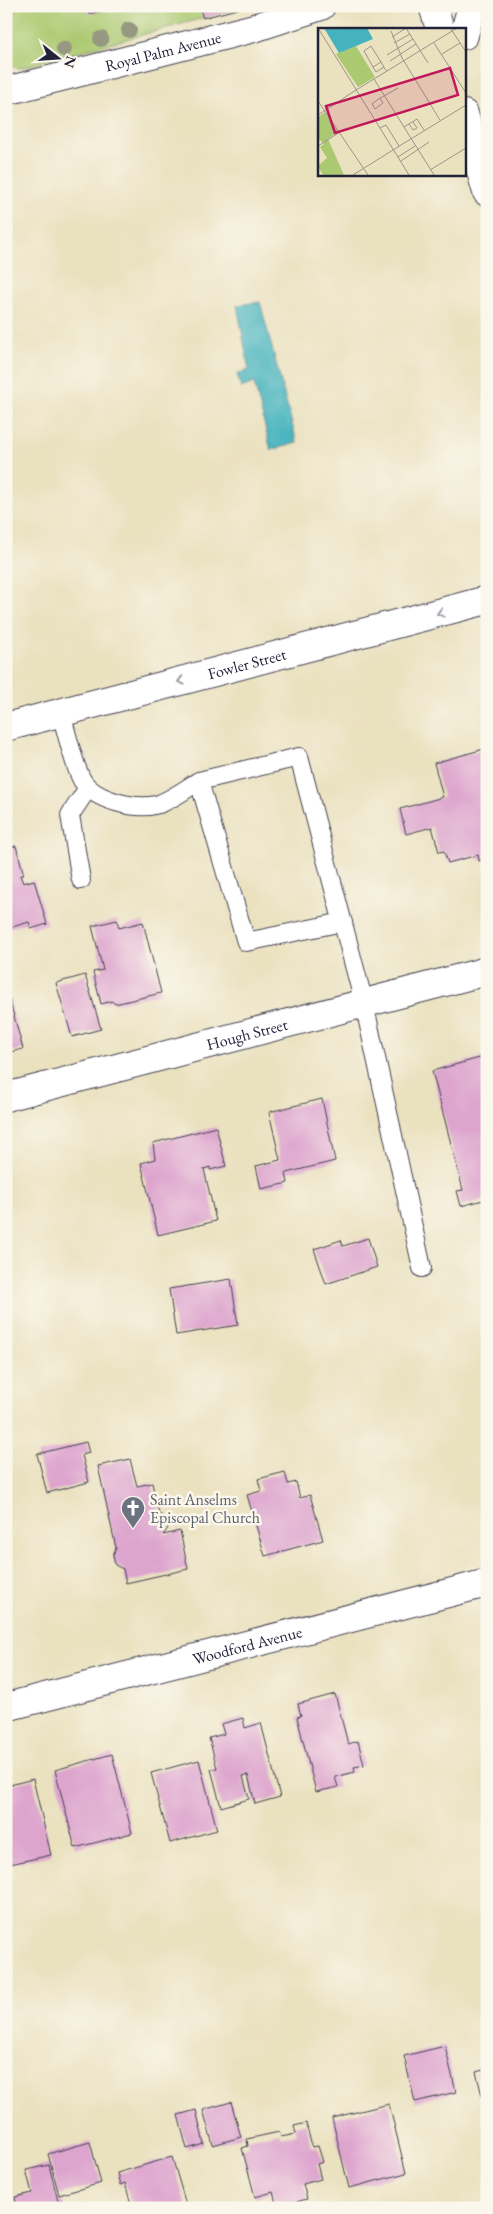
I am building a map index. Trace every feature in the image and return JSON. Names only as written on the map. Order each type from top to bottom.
[{"type":"street","name":"Royal Palm Avenue","points":[[6,91],[254,28],[321,6]]},
{"type":"street","points":[[433,6],[440,28]]},
{"type":"street","points":[[466,28],[472,6]]},
{"type":"street","points":[[466,121],[487,192]]},
{"type":"street","name":"Fowler Street","points":[[6,727],[487,600]]},
{"type":"street","name":"Hough Street","points":[[6,1097],[487,970]]},
{"type":"street","name":"Woodford Avenue","points":[[6,1708],[487,1583]]},
{"type":"lane","points":[[61,713],[80,778],[88,788],[102,797],[133,806],[158,804],[200,781],[299,757],[364,1003],[422,1268]]},
{"type":"lane","points":[[200,781],[246,942],[343,922]]},
{"type":"lane","points":[[81,880],[70,815],[88,788]]},
{"type":"green space","points":[[6,6],[247,6],[21,68],[6,66]]},
{"type":"water","points":[[260,302],[297,443],[271,450],[254,383],[241,388],[237,374],[249,370],[237,305]]},
{"type":"building","points":[[87,6],[116,6],[117,7],[89,14]]},
{"type":"building","points":[[199,6],[244,6],[244,7],[203,18]]},
{"type":"building","points":[[484,749],[487,758],[487,858],[479,861],[478,855],[448,863],[444,851],[439,852],[432,827],[406,834],[400,809],[443,797],[434,763]]},
{"type":"building","points":[[6,835],[10,847],[16,846],[24,875],[20,875],[23,883],[34,880],[47,924],[31,929],[29,922],[6,929]]},
{"type":"building","points":[[117,920],[119,928],[143,922],[161,993],[115,1004],[112,1001],[101,1004],[93,972],[103,970],[92,926]]},
{"type":"building","points":[[85,975],[101,1029],[72,1037],[56,983]]},
{"type":"building","points":[[6,987],[23,1049],[6,1053]]},
{"type":"building","points":[[487,1056],[487,1199],[461,1206],[457,1191],[463,1190],[432,1071]]},
{"type":"building","points":[[322,1099],[335,1161],[286,1173],[288,1183],[261,1189],[256,1166],[280,1160],[269,1112]]},
{"type":"building","points":[[216,1127],[226,1166],[210,1170],[210,1167],[204,1169],[216,1221],[158,1235],[141,1163],[155,1159],[153,1143]]},
{"type":"building","points":[[368,1238],[377,1267],[326,1284],[314,1249],[341,1240],[343,1246]]},
{"type":"building","points":[[231,1279],[238,1325],[176,1335],[169,1289]]},
{"type":"building","points":[[86,1442],[89,1453],[82,1455],[89,1482],[47,1493],[37,1454]]},
{"type":"building","points":[[130,1459],[137,1486],[152,1483],[159,1514],[165,1518],[168,1528],[163,1535],[180,1531],[188,1569],[126,1583],[123,1569],[115,1565],[113,1555],[116,1548],[98,1466]]},
{"type":"building","points":[[285,1472],[288,1484],[296,1482],[300,1498],[310,1495],[323,1540],[265,1556],[247,1495],[261,1491],[258,1479]]},
{"type":"building","points":[[335,1694],[348,1744],[358,1741],[364,1765],[354,1767],[355,1772],[335,1777],[338,1787],[316,1792],[297,1717],[301,1716],[298,1704]]},
{"type":"building","points":[[243,1718],[245,1728],[261,1723],[280,1797],[255,1804],[248,1775],[243,1776],[249,1799],[221,1807],[211,1769],[217,1768],[209,1738],[224,1734],[221,1724]]},
{"type":"building","points":[[112,1754],[132,1833],[75,1848],[55,1770]]},
{"type":"building","points":[[199,1760],[217,1830],[170,1843],[151,1773]]},
{"type":"building","points":[[33,1779],[51,1855],[10,1864],[6,1847],[6,1786]]},
{"type":"building","points":[[445,2046],[456,2092],[415,2102],[404,2056]]},
{"type":"building","points":[[487,2069],[487,2111],[486,2111],[476,2072]]},
{"type":"building","points":[[231,2102],[241,2137],[213,2145],[203,2110]]},
{"type":"building","points":[[389,2104],[406,2173],[349,2188],[332,2118]]},
{"type":"building","points":[[196,2110],[204,2144],[187,2149],[178,2115]]},
{"type":"building","points":[[306,2123],[312,2147],[318,2146],[323,2162],[317,2164],[321,2179],[303,2184],[307,2199],[277,2207],[273,2192],[255,2197],[242,2148],[248,2146],[247,2139],[279,2132],[281,2137],[296,2134],[294,2126]]},
{"type":"building","points":[[90,2142],[101,2183],[59,2195],[48,2154]]},
{"type":"building","points":[[172,2157],[187,2208],[132,2208],[125,2183],[120,2185],[117,2173]]},
{"type":"building","points":[[49,2165],[58,2201],[62,2200],[64,2208],[17,2208],[15,2197],[32,2193],[26,2170]]},
{"type":"place","name":"Saint Anselms Episcopal Church","points":[[133,1529]]}]
